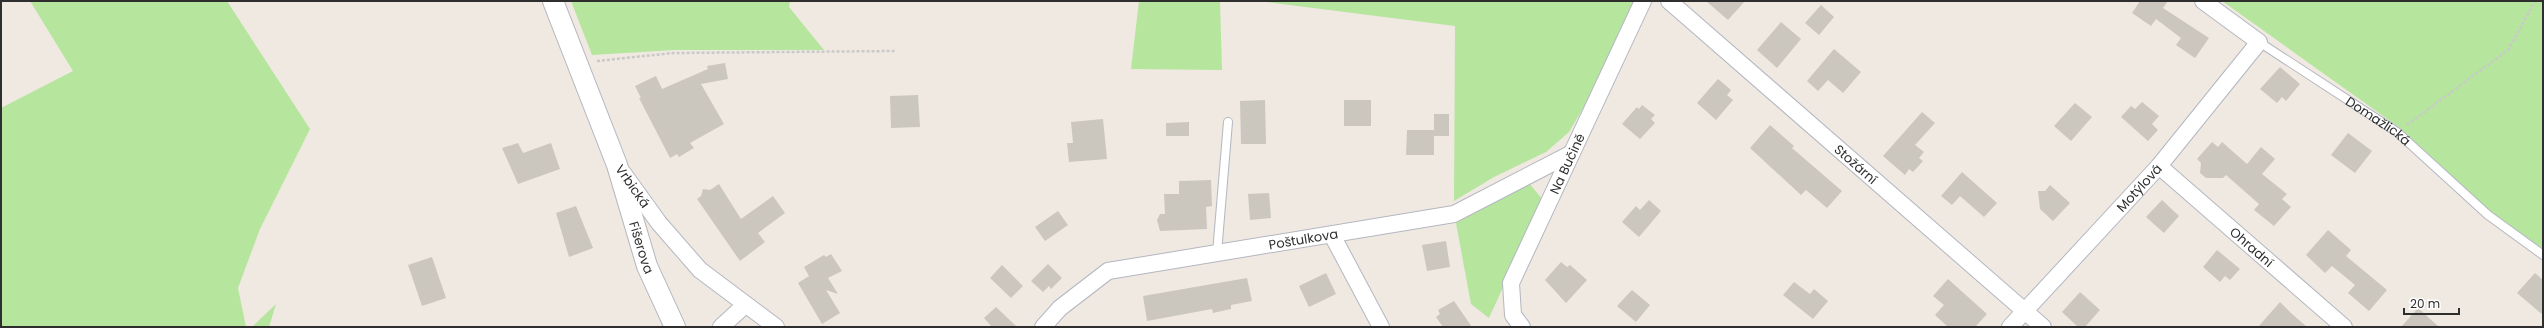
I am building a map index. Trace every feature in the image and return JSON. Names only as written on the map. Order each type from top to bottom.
[{"type":"street","name":"Vrbická","points":[[553,1],[577,66],[617,165],[659,223],[700,270],[776,327]]},
{"type":"street","name":"Na Bučině","points":[[1522,327],[1513,315],[1511,283],[1643,1]]},
{"type":"street","name":"Stožární","points":[[1669,1],[2043,327]]},
{"type":"street","name":"Domažlická","points":[[2203,1],[2259,42]]},
{"type":"street","name":"Motýlová","points":[[2010,327],[2159,166],[2259,42]]},
{"type":"street","name":"Poštulkova","points":[[1043,327],[1060,308],[1108,270],[1332,235],[1454,214],[1572,153]]},
{"type":"street","name":"Fišerova","points":[[617,165],[647,266],[675,327]]},
{"type":"street","name":"Ohradní","points":[[2159,166],[2344,327]]},
{"type":"street","points":[[1332,235],[1381,327]]},
{"type":"street","points":[[721,327],[745,305]]},
{"type":"lane","name":"Domažlická","points":[[2259,42],[2397,132],[2488,215],[2543,255]]},
{"type":"lane","points":[[1217,253],[1228,122]]},
{"type":"path","points":[[2397,132],[2508,50],[2535,1]]},
{"type":"path","points":[[577,66],[591,62],[673,54],[895,51]]},
{"type":"green space","points":[[30,1],[227,1],[310,129],[260,229],[238,288],[246,327],[1,327],[1,108],[73,71]]},
{"type":"green space","points":[[571,1],[790,1],[789,7],[824,50],[674,50],[592,55]]},
{"type":"green space","points":[[1139,1],[1220,1],[1222,70],[1131,69]]},
{"type":"green space","points":[[1259,1],[1635,1],[1595,88],[1569,132],[1546,152],[1494,177],[1454,201],[1455,26]]},
{"type":"green space","points":[[2222,1],[2543,1],[2543,249],[2490,211],[2400,128]]},
{"type":"green space","points":[[1529,183],[1543,200],[1489,318],[1471,304],[1456,223]]},
{"type":"green space","points":[[276,304],[269,327],[252,327]]},
{"type":"building","points":[[1706,1],[1745,1],[1728,20]]},
{"type":"building","points":[[2140,1],[2168,1],[2163,8],[2209,38],[2195,58],[2176,45],[2181,38],[2156,19],[2151,26],[2132,13]]},
{"type":"building","points":[[1821,5],[1834,17],[1819,35],[1805,23]]},
{"type":"building","points":[[1781,22],[1801,39],[1777,68],[1757,50]]},
{"type":"building","points":[[1834,49],[1861,72],[1843,93],[1828,80],[1818,91],[1807,81]]},
{"type":"building","points":[[725,63],[728,79],[701,84],[724,124],[690,143],[694,148],[679,157],[677,154],[670,158],[639,98],[641,98],[635,86],[656,76],[662,89],[708,69],[707,66]]},
{"type":"building","points":[[2280,67],[2300,84],[2286,101],[2282,97],[2277,103],[2260,89]]},
{"type":"building","points":[[1718,79],[1731,90],[1727,95],[1733,100],[1716,120],[1697,103]]},
{"type":"building","points":[[918,95],[920,127],[891,128],[890,96]]},
{"type":"building","points":[[1265,100],[1266,144],[1241,144],[1240,101]]},
{"type":"building","points":[[1344,100],[1371,100],[1371,126],[1344,126]]},
{"type":"building","points":[[2142,102],[2159,116],[2152,124],[2158,130],[2148,141],[2121,117],[2131,106],[2135,109]]},
{"type":"building","points":[[2075,103],[2092,117],[2071,141],[2054,126]]},
{"type":"building","points":[[1642,105],[1655,115],[1651,119],[1655,123],[1640,139],[1622,124],[1637,107],[1639,109]]},
{"type":"building","points":[[1922,112],[1935,123],[1915,145],[1924,152],[1919,158],[1923,161],[1913,172],[1909,169],[1905,175],[1883,156]]},
{"type":"building","points":[[1434,114],[1449,114],[1449,136],[1434,136],[1434,155],[1406,155],[1407,130],[1434,130]]},
{"type":"building","points":[[1103,119],[1107,159],[1069,162],[1067,143],[1073,143],[1071,122]]},
{"type":"building","points":[[1189,122],[1189,136],[1166,136],[1166,123]]},
{"type":"building","points":[[1770,125],[1794,146],[1792,148],[1842,191],[1827,208],[1806,190],[1801,195],[1750,148]]},
{"type":"building","points":[[2348,133],[2372,151],[2355,173],[2331,155]]},
{"type":"building","points":[[2212,142],[2218,147],[2222,142],[2247,164],[2261,147],[2275,159],[2262,174],[2287,194],[2282,199],[2291,207],[2274,226],[2254,210],[2259,204],[2226,175],[2223,178],[2206,178],[2200,173],[2201,163],[2197,159]]},
{"type":"building","points":[[518,143],[523,153],[551,143],[560,169],[518,184],[502,148]]},
{"type":"building","points":[[1962,172],[1997,203],[1984,217],[1960,196],[1952,205],[1941,196]]},
{"type":"building","points":[[1211,180],[1212,206],[1206,207],[1207,229],[1160,231],[1157,220],[1160,214],[1165,214],[1164,194],[1179,194],[1179,181]]},
{"type":"building","points":[[719,184],[741,219],[773,196],[785,213],[758,233],[765,242],[740,261],[697,199],[701,196],[703,189],[710,190]]},
{"type":"building","points":[[2050,185],[2070,203],[2053,221],[2040,209],[2038,191],[2045,191]]},
{"type":"building","points":[[1269,193],[1271,218],[1250,220],[1248,194]]},
{"type":"building","points":[[1649,200],[1661,211],[1639,237],[1622,222],[1636,206],[1640,210]]},
{"type":"building","points":[[2162,200],[2179,216],[2164,233],[2146,217]]},
{"type":"building","points":[[576,206],[593,248],[569,257],[556,213]]},
{"type":"building","points":[[1058,211],[1068,225],[1045,241],[1035,227]]},
{"type":"building","points":[[2328,230],[2351,250],[2346,256],[2387,290],[2369,311],[2348,293],[2355,285],[2332,266],[2325,273],[2306,255]]},
{"type":"building","points":[[1446,241],[1450,267],[1427,271],[1422,245]]},
{"type":"building","points":[[2217,250],[2240,269],[2230,280],[2225,276],[2220,282],[2203,267]]},
{"type":"building","points":[[831,254],[842,271],[828,278],[838,294],[826,290],[840,313],[822,324],[798,283],[809,276],[804,267],[824,255],[826,257]]},
{"type":"building","points":[[432,257],[446,298],[422,306],[408,265]]},
{"type":"building","points":[[1561,262],[1567,267],[1570,265],[1587,280],[1566,303],[1545,280]]},
{"type":"building","points":[[1048,264],[1062,278],[1051,289],[1049,286],[1043,292],[1031,281]]},
{"type":"building","points":[[1002,265],[1023,286],[1011,298],[990,278]]},
{"type":"building","points":[[1326,273],[1336,294],[1309,307],[1299,286]]},
{"type":"building","points":[[2535,273],[2543,280],[2543,315],[2517,293]]},
{"type":"building","points":[[1247,278],[1252,301],[1231,305],[1231,309],[1213,313],[1212,309],[1147,321],[1143,296]]},
{"type":"building","points":[[1948,279],[1987,314],[1975,327],[1948,327],[1935,315],[1944,305],[1933,296]]},
{"type":"building","points":[[1794,282],[1810,294],[1814,289],[1828,301],[1813,319],[1783,295]]},
{"type":"building","points":[[1632,290],[1650,305],[1636,322],[1617,306]]},
{"type":"building","points":[[2080,292],[2100,310],[2085,327],[2078,327],[2062,312]]},
{"type":"building","points":[[1454,301],[1472,327],[1443,327],[1436,317],[1440,314],[1438,310]]},
{"type":"building","points":[[2280,302],[2291,313],[2307,327],[2258,327]]},
{"type":"building","points":[[996,307],[1017,327],[992,327],[984,318]]},
{"type":"building","points":[[2418,308],[2439,327],[2401,327]]}]
